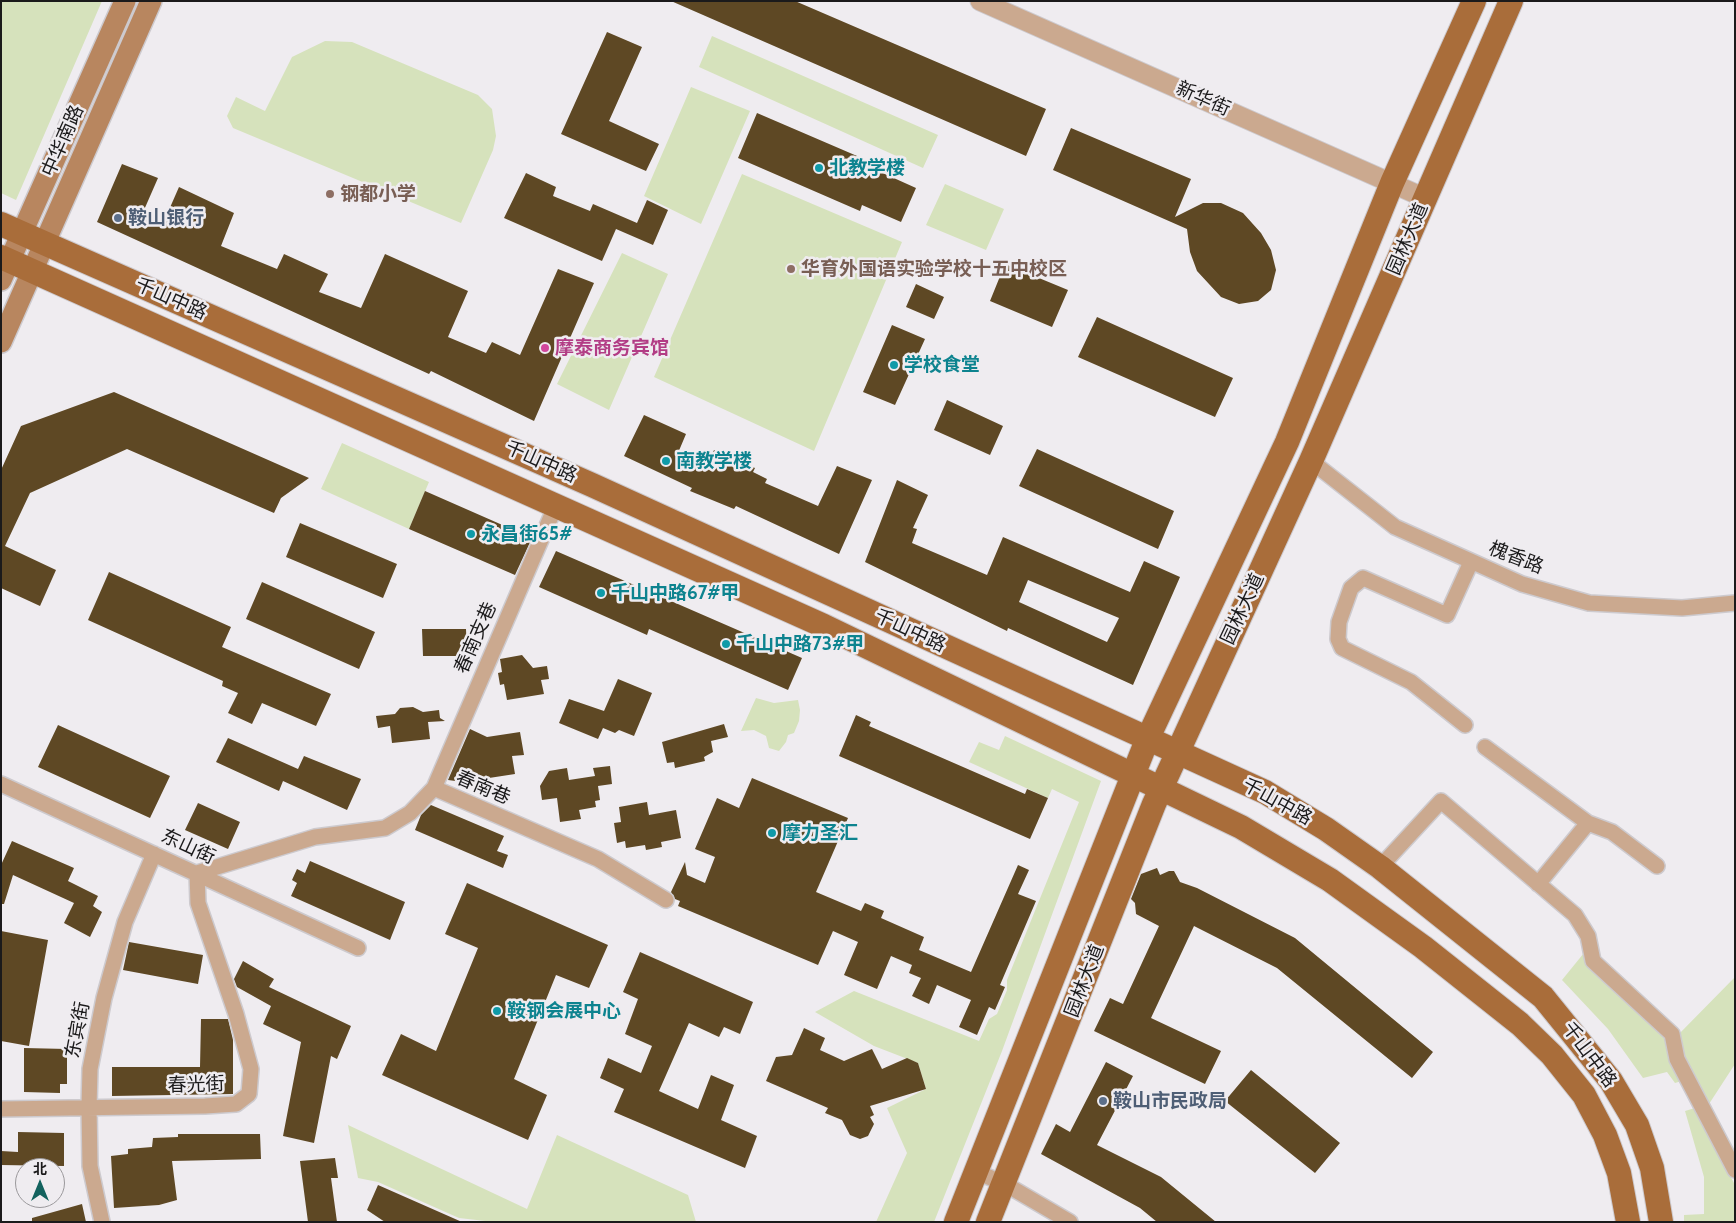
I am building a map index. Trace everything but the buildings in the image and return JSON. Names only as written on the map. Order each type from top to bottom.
[{"type":"main road","name":"中华南路","points":[[4,266],[22,233],[125,1]]},
{"type":"main road","points":[[1,342],[34,272],[151,1]]},
{"type":"main road","name":"园林大道","points":[[956,1222],[1146,740],[1287,442],[1392,183],[1474,1]]},
{"type":"main road","name":"园林大道","points":[[988,1222],[1005,1184],[1161,789],[1311,461],[1511,1]]},
{"type":"main road","name":"千山中路","points":[[1,224],[592,485],[1146,740],[1265,792],[1326,829],[1380,867],[1543,997],[1575,1034],[1611,1081],[1637,1125],[1652,1168],[1661,1222]]},
{"type":"main road","name":"千山中路","points":[[4,266],[34,272],[824,626],[1241,827],[1330,880],[1423,947],[1520,1024],[1552,1055],[1584,1095],[1605,1135],[1619,1173],[1628,1222]]},
{"type":"street","name":"新华街","points":[[980,1],[1425,198]]},
{"type":"street","name":"槐香路","points":[[1311,461],[1395,527],[1522,584],[1589,603],[1682,608],[1735,603]]},
{"type":"street","name":"春南支巷","points":[[434,788],[556,505]]},
{"type":"street","points":[[1465,725],[1411,682],[1342,648],[1338,639],[1339,622],[1351,588],[1363,578],[1447,615],[1472,562]]},
{"type":"street","points":[[1485,747],[1588,823],[1612,832],[1657,866]]},
{"type":"street","name":"东山街","points":[[1,784],[358,948]]},
{"type":"street","name":"春南巷","points":[[197,873],[315,837],[385,828],[410,813],[434,788],[591,855],[666,900]]},
{"type":"street","points":[[1380,867],[1441,801],[1575,915],[1588,936],[1593,961],[1672,1034],[1677,1059],[1735,1170]]},
{"type":"street","points":[[1538,884],[1588,823]]},
{"type":"street","name":"东宾街","points":[[102,1222],[90,1166],[88,1107],[90,1069],[104,998],[125,922],[154,854]]},
{"type":"street","name":"春光街","points":[[1,1109],[236,1104],[249,1094],[251,1069],[236,1014],[198,903],[197,873]]},
{"type":"street","points":[[976,1172],[1005,1184],[1070,1222]]},
{"type":"green space","points":[[1,1],[102,1],[16,200],[1,193]]},
{"type":"green space","points":[[712,36],[938,135],[923,168],[699,67]]},
{"type":"green space","points":[[325,41],[352,42],[478,95],[492,109],[496,136],[493,150],[461,223],[233,128],[227,116],[236,97],[265,111],[292,57]]},
{"type":"green space","points":[[691,87],[750,111],[701,224],[644,196]]},
{"type":"green space","points":[[742,174],[902,242],[814,451],[654,377]]},
{"type":"green space","points":[[945,184],[1004,209],[986,250],[926,225]]},
{"type":"green space","points":[[622,253],[668,274],[609,410],[557,384]]},
{"type":"green space","points":[[342,443],[429,482],[409,529],[321,489]]},
{"type":"green space","points":[[756,698],[774,703],[798,700],[800,710],[799,721],[794,733],[788,735],[786,742],[779,751],[769,748],[766,736],[754,730],[741,731]]},
{"type":"green space","points":[[1005,736],[1101,781],[1002,1051],[934,1222],[876,1222],[907,1153],[887,1108],[926,1089],[918,1063],[874,1046],[815,1012],[854,991],[979,1041],[989,1019],[997,1014],[1007,990],[1007,980],[1079,802],[1052,789],[1048,798],[969,762],[979,742],[999,750]]},
{"type":"green space","points":[[1588,948],[1678,1035],[1735,977],[1735,1064],[1709,1104],[1692,1078],[1675,1083],[1667,1072],[1643,1078],[1608,1029],[1562,980]]},
{"type":"green space","points":[[1695,1108],[1735,1185],[1735,1222],[1684,1222],[1684,1215],[1704,1214],[1704,1177],[1685,1111]]},
{"type":"green space","points":[[348,1125],[527,1209],[557,1135],[688,1195],[696,1222],[494,1222],[459,1218],[378,1182],[358,1178]]},
{"type":"place","name":"北教学楼","points":[[819,168]]},
{"type":"place","name":"钢都小学","points":[[330,194]]},
{"type":"place","name":"鞍山银行","points":[[118,218]]},
{"type":"place","name":"华育外国语实验学校十五中校区","points":[[791,269]]},
{"type":"place","name":"摩泰商务宾馆","points":[[545,348]]},
{"type":"place","name":"学校食堂","points":[[894,365]]},
{"type":"place","name":"南教学楼","points":[[666,461]]},
{"type":"place","name":"永昌街65#","points":[[471,534]]},
{"type":"place","name":"千山中路67#甲","points":[[601,593]]},
{"type":"place","name":"千山中路73#甲","points":[[726,644]]},
{"type":"place","name":"摩力圣汇","points":[[772,833]]},
{"type":"place","name":"鞍钢会展中心","points":[[497,1011]]},
{"type":"place","name":"鞍山市民政局","points":[[1103,1101]]}]
